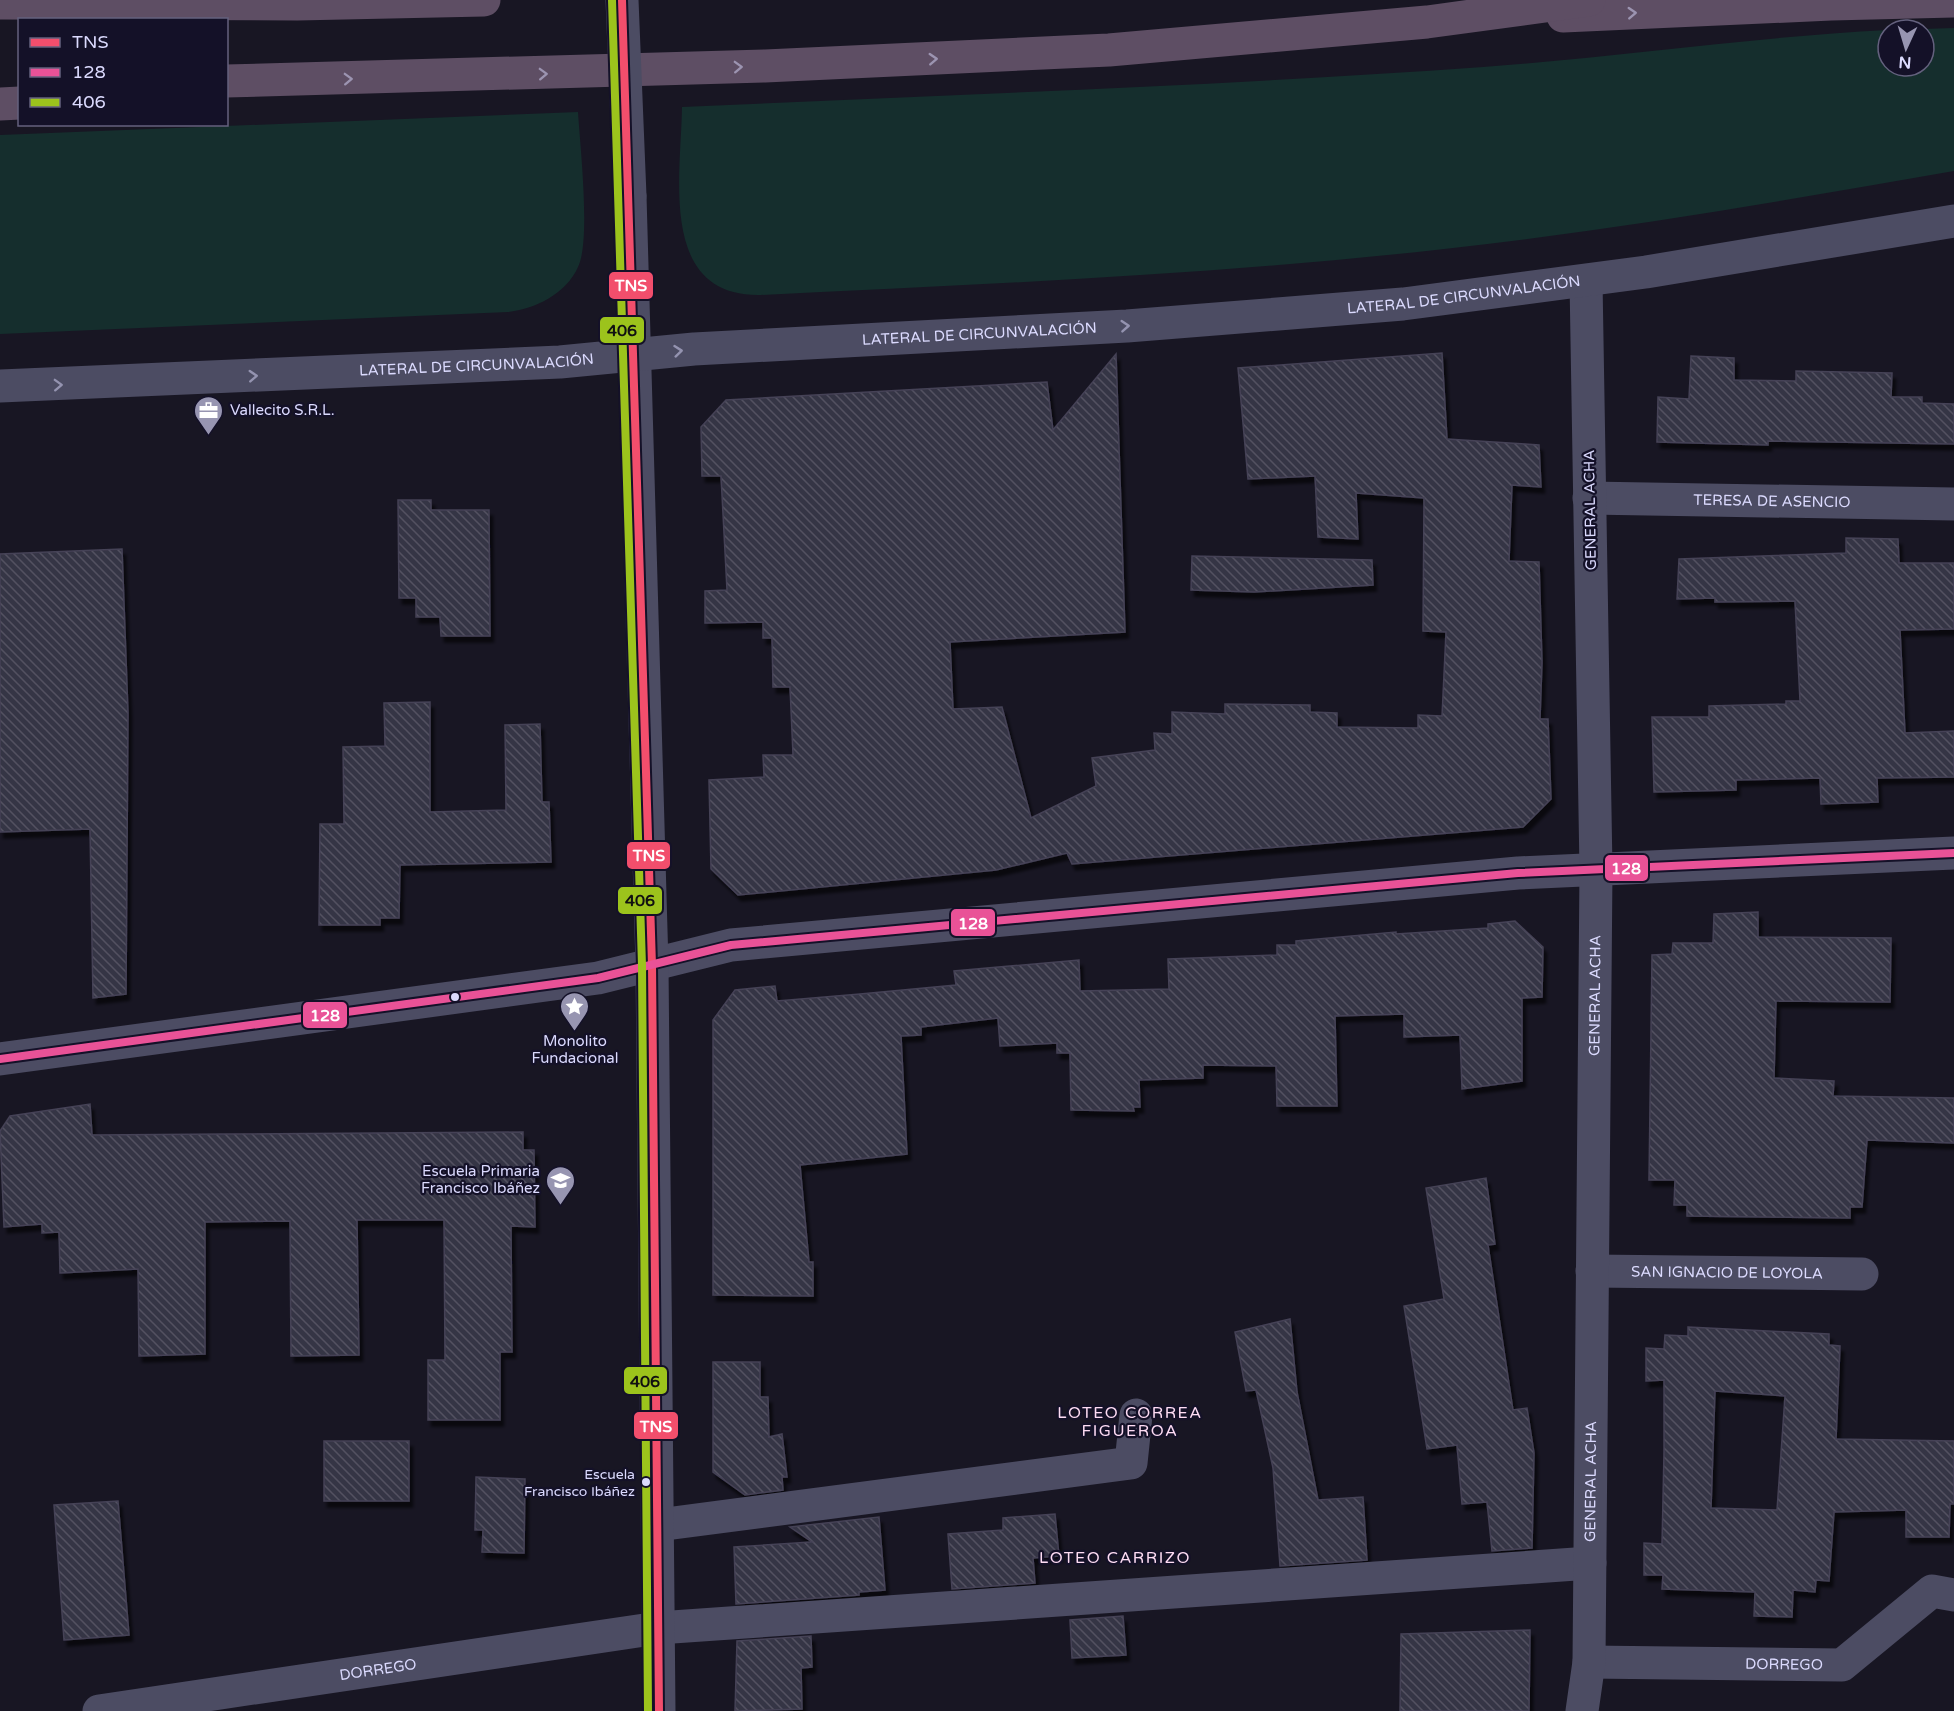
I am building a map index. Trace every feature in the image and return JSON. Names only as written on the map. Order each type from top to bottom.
[{"type":"highway","points":[[0,3],[297,4],[484,0]]},
{"type":"highway","points":[[1427,22],[1589,0]]},
{"type":"highway","points":[[228,81],[879,62],[1109,50],[1427,22],[1831,4],[1954,1]]},
{"type":"highway","points":[[228,87],[309,80]]},
{"type":"highway","points":[[0,81],[18,82]]},
{"type":"highway","points":[[0,104],[18,103]]},
{"type":"street","points":[[622,0],[630,196],[652,965],[659,1711]]},
{"type":"street","name":"LATERAL DE CIRCUNVALACIÓN","points":[[0,386],[536,363],[694,349],[1127,326],[1403,304],[1586,280],[1954,221]]},
{"type":"street","name":"GENERAL ACHA","points":[[1582,1711],[1589,1662],[1596,870],[1586,280]]},
{"type":"street","name":"TERESA DE ASENCIO","points":[[1589,498],[1954,504]]},
{"type":"street","points":[[0,1059],[598,978],[731,945],[1518,873],[1954,853]]},
{"type":"street","name":"SAN IGNACIO DE LOYOLA","points":[[1593,1271],[1862,1274]]},
{"type":"street","points":[[658,1525],[1131,1463],[1137,1415]]},
{"type":"street","name":"DORREGO","points":[[99,1711],[658,1628],[1590,1563]]},
{"type":"street","name":"DORREGO","points":[[1589,1662],[1842,1665],[1932,1592],[1954,1595]]},
{"type":"green space","points":[[1954,28],[1954,171],[1704,213],[1453,248],[1281,265],[1108,277],[761,295],[728,290],[705,276],[690,255],[682,228],[679,166],[682,107],[1082,90],[1383,74],[1534,63],[1786,37],[1876,31],[1876,78],[1936,78],[1936,29]]},
{"type":"green space","points":[[578,112],[584,192],[584,236],[578,267],[566,285],[549,298],[529,308],[508,312],[0,334],[0,135]]},
{"type":"building","points":[[1442,353],[1447,439],[1539,445],[1541,487],[1512,485],[1509,561],[1539,562],[1542,662],[1540,719],[1548,719],[1551,799],[1523,827],[1072,864],[1067,853],[996,870],[738,895],[711,869],[709,780],[764,777],[763,755],[793,755],[790,687],[773,687],[772,638],[763,638],[763,622],[705,623],[705,591],[727,590],[721,476],[702,476],[701,427],[726,400],[1047,382],[1053,430],[1116,354],[1125,632],[950,642],[953,709],[1002,707],[1031,818],[1096,786],[1092,758],[1155,750],[1154,733],[1172,734],[1172,712],[1225,714],[1225,704],[1310,705],[1310,712],[1337,713],[1337,727],[1418,728],[1418,715],[1442,716],[1446,632],[1423,631],[1424,498],[1356,493],[1358,539],[1318,537],[1315,476],[1248,479],[1238,368]]},
{"type":"building","points":[[1691,356],[1734,358],[1734,380],[1796,381],[1796,371],[1892,373],[1891,397],[1922,397],[1922,403],[1954,404],[1954,444],[1768,441],[1768,445],[1657,442],[1658,397],[1689,399]]},
{"type":"building","points":[[398,500],[431,500],[431,510],[489,510],[490,636],[441,636],[440,617],[416,617],[416,598],[399,598]]},
{"type":"building","points":[[1846,538],[1898,539],[1899,563],[1954,563],[1954,629],[1900,630],[1905,733],[1954,731],[1954,777],[1877,778],[1878,802],[1821,804],[1820,778],[1736,780],[1736,790],[1654,792],[1652,717],[1709,717],[1709,706],[1786,704],[1786,701],[1800,701],[1795,601],[1715,602],[1715,598],[1677,599],[1679,559],[1846,553]]},
{"type":"building","points":[[122,549],[128,713],[126,994],[93,998],[90,829],[0,832],[0,554]]},
{"type":"building","points":[[1192,556],[1372,560],[1373,585],[1254,592],[1191,590]]},
{"type":"building","points":[[430,702],[430,812],[506,810],[505,725],[540,724],[542,802],[549,802],[551,862],[400,865],[399,918],[380,918],[380,925],[319,925],[320,824],[344,824],[343,747],[385,746],[384,703]]},
{"type":"building","points":[[1758,912],[1758,937],[1891,938],[1890,1002],[1776,1001],[1774,1078],[1834,1081],[1833,1096],[1954,1098],[1954,1143],[1867,1140],[1862,1207],[1850,1207],[1850,1218],[1687,1216],[1687,1205],[1674,1205],[1675,1180],[1649,1180],[1652,955],[1672,954],[1673,943],[1713,943],[1714,914]]},
{"type":"building","points":[[1515,921],[1543,947],[1542,997],[1522,998],[1522,1081],[1462,1089],[1460,1035],[1404,1037],[1404,1014],[1335,1016],[1337,1106],[1277,1106],[1276,1066],[1203,1065],[1203,1078],[1139,1080],[1140,1107],[1133,1107],[1134,1111],[1071,1110],[1070,1053],[1057,1053],[1057,1043],[1000,1046],[998,1018],[921,1027],[921,1035],[901,1036],[907,1154],[800,1165],[809,1262],[813,1262],[813,1296],[713,1295],[713,1020],[735,990],[775,986],[777,1001],[860,994],[956,985],[954,971],[1079,960],[1080,991],[1169,989],[1168,959],[1277,955],[1277,945],[1296,945],[1296,941],[1396,932],[1396,934],[1488,928],[1488,924]]},
{"type":"building","points":[[90,1104],[92,1135],[523,1132],[523,1150],[534,1150],[535,1227],[511,1226],[512,1352],[500,1352],[500,1420],[428,1420],[428,1360],[445,1360],[444,1220],[357,1220],[359,1355],[291,1356],[290,1221],[205,1222],[205,1354],[139,1356],[138,1269],[60,1273],[59,1232],[42,1233],[42,1224],[4,1227],[0,1131],[10,1116]]},
{"type":"building","points":[[1486,1178],[1495,1244],[1488,1245],[1513,1410],[1527,1408],[1534,1453],[1532,1548],[1492,1551],[1487,1502],[1462,1504],[1457,1445],[1427,1449],[1404,1306],[1444,1299],[1426,1188]]},
{"type":"building","points":[[1290,1319],[1297,1392],[1318,1500],[1363,1497],[1367,1560],[1280,1566],[1273,1468],[1256,1390],[1246,1391],[1235,1332]]},
{"type":"building","points":[[1688,1327],[1829,1334],[1829,1345],[1840,1346],[1836,1439],[1954,1441],[1954,1504],[1950,1504],[1949,1537],[1906,1537],[1906,1510],[1834,1512],[1829,1581],[1816,1580],[1815,1592],[1793,1590],[1792,1617],[1754,1616],[1755,1592],[1662,1589],[1663,1575],[1644,1575],[1644,1543],[1662,1544],[1664,1452],[1664,1380],[1646,1381],[1646,1348],[1664,1349],[1665,1335],[1688,1336]],"holes":[[[1715,1391],[1785,1396],[1777,1510],[1711,1508]]]},
{"type":"building","points":[[713,1362],[760,1362],[760,1397],[768,1397],[769,1437],[782,1434],[787,1477],[782,1477],[783,1490],[745,1495],[713,1472]]},
{"type":"building","points":[[324,1441],[409,1441],[409,1501],[324,1501]]},
{"type":"building","points":[[476,1477],[525,1479],[524,1553],[482,1552],[483,1530],[475,1530]]},
{"type":"building","points":[[118,1501],[129,1635],[64,1640],[54,1505]]},
{"type":"building","points":[[1055,1514],[1059,1556],[1033,1558],[1035,1583],[952,1589],[948,1534],[1003,1530],[1003,1518]]},
{"type":"building","points":[[879,1517],[885,1590],[859,1592],[859,1595],[736,1604],[734,1547],[812,1542],[790,1527]]},
{"type":"building","points":[[1123,1616],[1126,1655],[1072,1658],[1070,1620]]},
{"type":"building","points":[[1530,1630],[1529,1711],[1400,1711],[1401,1634]]},
{"type":"building","points":[[811,1636],[812,1667],[801,1668],[802,1709],[735,1711],[737,1641]]},
{"type":"transit line","name":"406","points":[[612,0],[642,965],[648,1711]]},
{"type":"transit line","name":"TNS","points":[[622,0],[652,965],[659,1711]]},
{"type":"transit line","name":"128","points":[[0,1059],[598,978],[731,945],[1518,873],[1954,853]]},
{"type":"place","name":"Vallecito S.R.L.","points":[[209,436]]},
{"type":"place","name":"Monolito Fundacional","points":[[575,1032]]},
{"type":"place","name":"Escuela Primaria Francisco Ibáñez","points":[[561,1206]]},
{"type":"place","name":"Escuela Francisco Ibáñez","points":[[646,1482]]},
{"type":"district","name":"LOTEO CORREA FIGUEROA","points":[[1130,1422]]},
{"type":"district","name":"LOTEO CARRIZO","points":[[1115,1558]]}]
